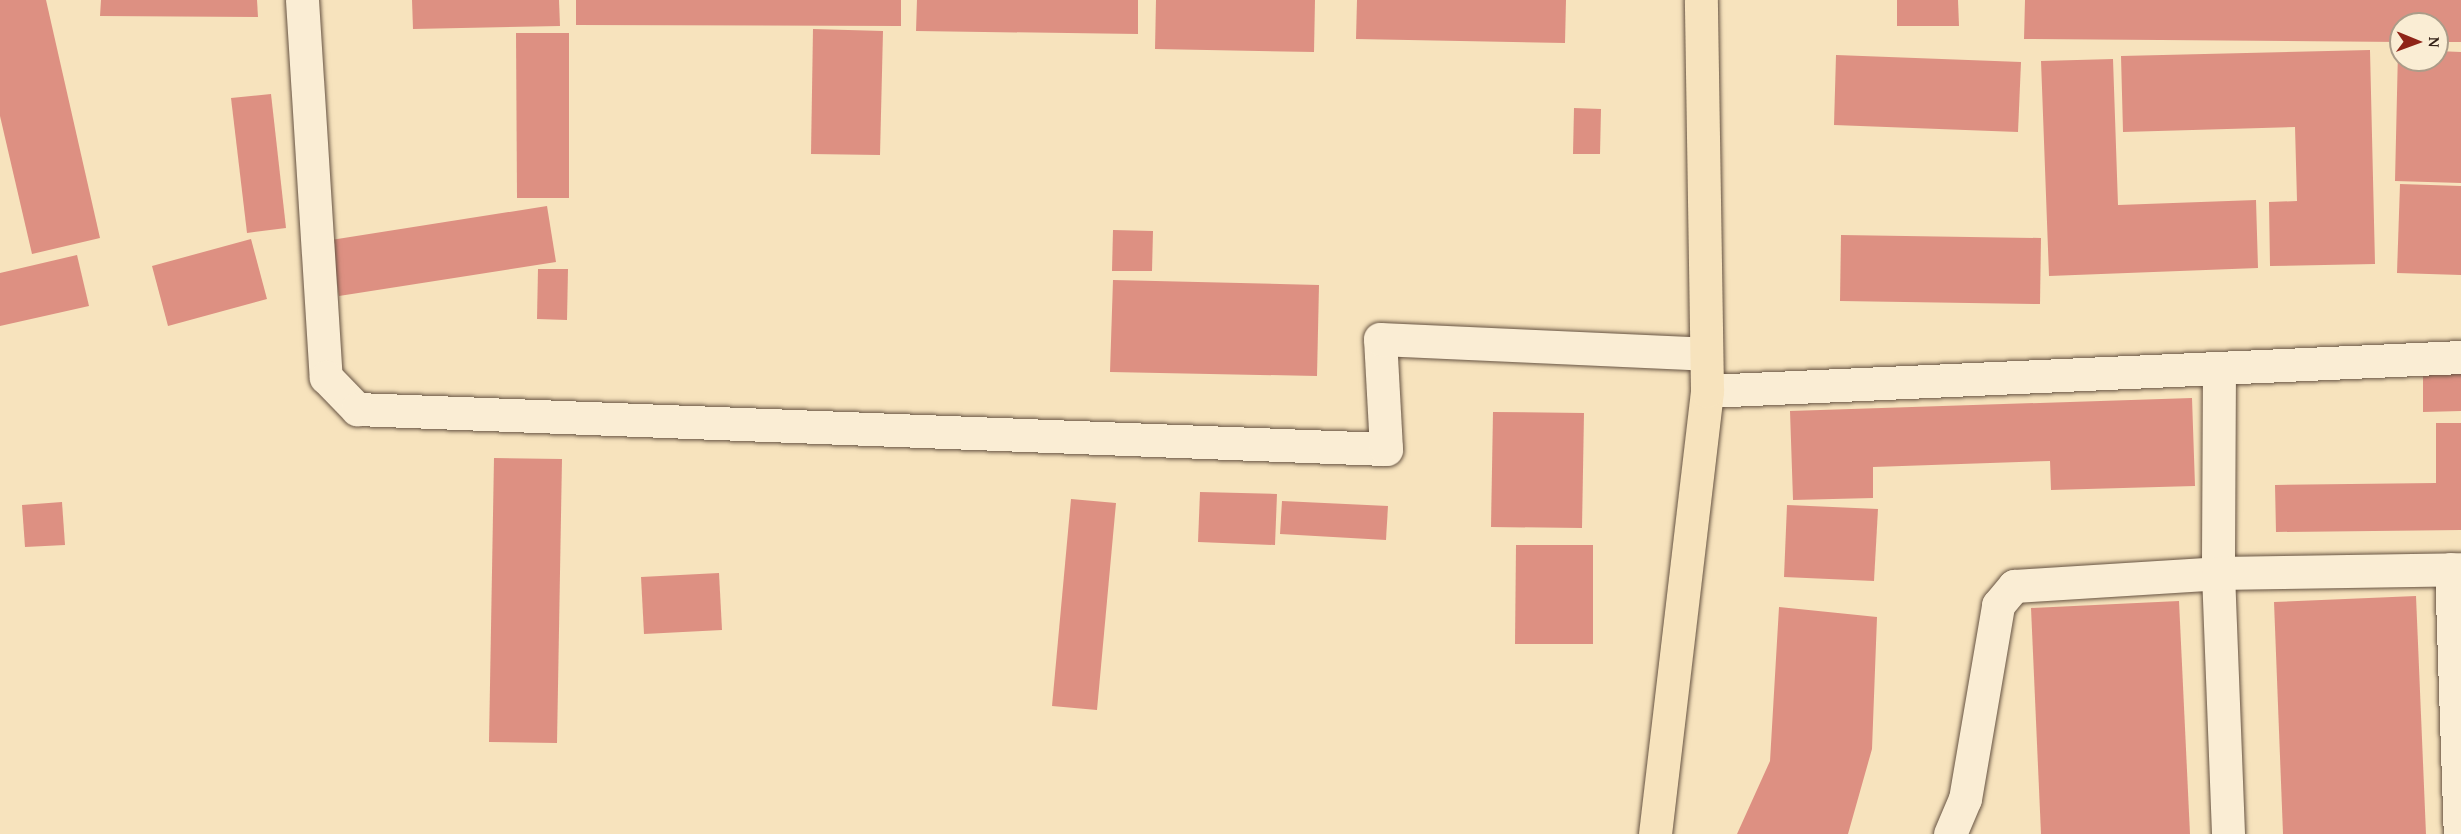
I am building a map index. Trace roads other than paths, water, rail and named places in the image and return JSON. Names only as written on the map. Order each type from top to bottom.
[{"type":"main road","points":[[1655,834],[1707,391],[1701,0]]},
{"type":"street","points":[[302,0],[326,377],[357,409],[1386,449],[1380,339],[1706,354]]},
{"type":"street","points":[[1707,391],[2461,357]]},
{"type":"street","points":[[2219,368],[2218,573],[2228,834]]},
{"type":"street","points":[[1950,834],[1965,799],[1998,605],[2014,586],[2218,573],[2456,569],[2460,834]]},
{"type":"street","points":[[1965,799],[1976,834]]}]
